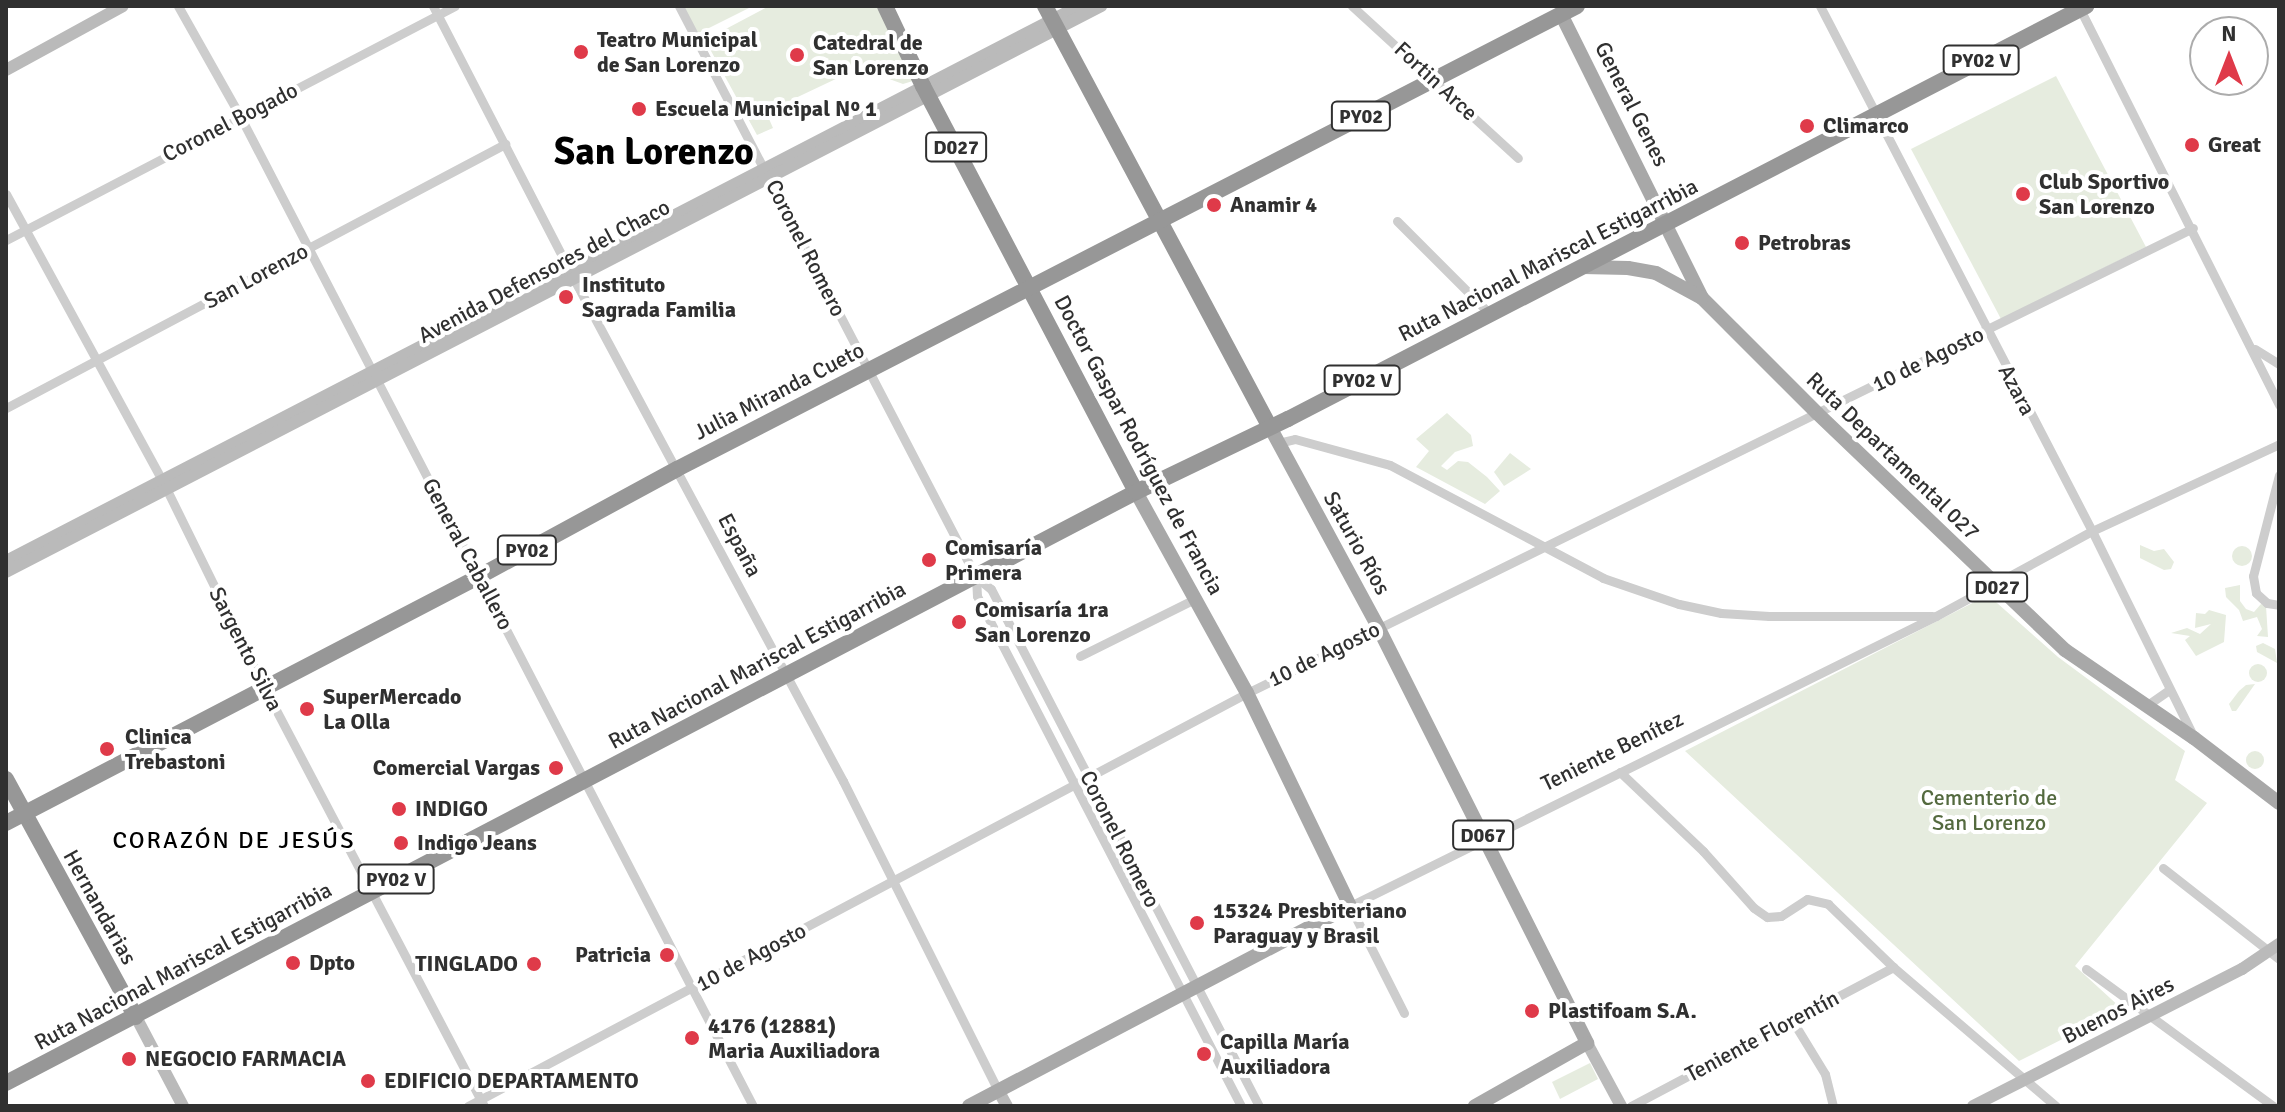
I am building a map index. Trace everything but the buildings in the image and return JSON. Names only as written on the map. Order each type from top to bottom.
[{"type":"highway","name":"Doctor Gaspar Rodríguez de Francia","points":[[885,6],[925,90],[1031,286],[1136,492]]},
{"type":"highway","name":"Julia Miranda Cueto","points":[[6,823],[480,576],[677,469],[1434,78],[1559,10],[1577,6]]},
{"type":"highway","name":"Ruta Nacional Mariscal Estigarribia","points":[[6,1083],[1136,492],[1288,419],[1667,222],[1753,181],[2083,7]]},
{"type":"highway","name":"Saturio Ríos","points":[[1052,18],[1270,427]]},
{"type":"highway","name":"Hernandarias","points":[[6,779],[136,1017]]},
{"type":"main road","name":"General Genes","points":[[1559,10],[1667,222]]},
{"type":"main road","name":"Ruta Departamental 027","points":[[1667,222],[1702,298],[1995,585],[2065,650],[2194,738],[2279,803]]},
{"type":"main road","points":[[1583,267],[1628,268],[1656,273],[1702,298]]},
{"type":"main road","name":"Saturio Ríos","points":[[1270,427],[1378,627],[1587,1043]]},
{"type":"main road","name":"Doctor Gaspar Rodríguez de Francia","points":[[1136,492],[1247,693],[1350,906]]},
{"type":"main road","name":"Teniente Benítez","points":[[969,1106],[1350,906]]},
{"type":"main road","points":[[1475,1106],[1587,1043]]},
{"type":"street","points":[[6,70],[123,6]]},
{"type":"street","name":"General Caballero","points":[[178,6],[240,116],[753,1106]]},
{"type":"street","name":"Coronel Bogado","points":[[6,240],[436,11],[455,6]]},
{"type":"street","name":"Coronel Romero","points":[[679,6],[976,577],[991,589],[1259,1106]]},
{"type":"street","name":"Avenida Defensores del Chaco","points":[[6,572],[164,485],[925,90],[1079,6]]},
{"type":"street","name":"Avenida Defensores del Chaco","points":[[1052,18],[1101,6]]},
{"type":"street","name":"Fortin Arce","points":[[1352,6],[1518,158]]},
{"type":"street","name":"Azara","points":[[1820,6],[1985,330],[2092,531],[2194,738]]},
{"type":"street","points":[[2083,7],[2279,405]]},
{"type":"street","name":"España","points":[[436,11],[571,272],[786,674],[1007,1106]]},
{"type":"street","name":"San Lorenzo","points":[[6,408],[505,144]]},
{"type":"street","name":"Sargento Silva","points":[[6,194],[164,485],[264,687],[482,1103]]},
{"type":"street","points":[[1397,221],[1490,314]]},
{"type":"street","name":"10 de Agosto","points":[[468,1106],[482,1103],[1247,693],[2193,228]]},
{"type":"street","points":[[2252,347],[2279,364]]},
{"type":"street","points":[[1288,419],[1295,439]]},
{"type":"street","points":[[1278,443],[1295,439],[1390,465],[1603,578],[1641,593],[1721,613],[1936,616]]},
{"type":"street","name":"Teniente Benítez","points":[[1350,906],[1936,616],[2092,531],[2279,444]]},
{"type":"street","points":[[2279,475],[2253,576],[2256,593],[2267,603],[2279,605]]},
{"type":"street","name":"Avenida Defensores del Chaco","points":[[6,561],[164,485]]},
{"type":"street","name":"Coronel Romero","points":[[976,577],[977,596],[1241,1106]]},
{"type":"street","points":[[1080,656],[1195,599]]},
{"type":"street","points":[[2146,706],[2169,690]]},
{"type":"street","points":[[1620,772],[1703,851],[1754,908],[1767,917],[1781,916],[1807,899],[1828,904],[1893,967],[2056,1106]]},
{"type":"street","points":[[2163,868],[2276,952]]},
{"type":"street","points":[[1350,906],[1404,1013]]},
{"type":"street","name":"Buenos Aires","points":[[1973,1106],[2276,952]]},
{"type":"street","name":"Teniente Florentín","points":[[1631,1106],[1893,967]]},
{"type":"street","points":[[2086,969],[2273,1106]]},
{"type":"street","name":"Hernandarias","points":[[136,1017],[183,1106]]},
{"type":"street","points":[[1792,1020],[1825,1074],[1833,1106]]},
{"type":"street","name":"Saturio Ríos","points":[[1587,1043],[1621,1106]]},
{"type":"green space","points":[[682,6],[753,6],[697,34]]},
{"type":"green space","points":[[769,6],[878,6],[916,80],[903,84],[859,68],[766,112],[773,128],[757,135],[705,40]]},
{"type":"green space","name":"Club Sportivo San Lorenzo","points":[[2056,76],[2146,247],[2001,319],[1911,149]]},
{"type":"green space","points":[[1447,413],[1471,435],[1473,446],[1455,452],[1441,466],[1447,470],[1458,461],[1468,462],[1487,477],[1500,491],[1485,504],[1416,467],[1429,451],[1416,439]]},
{"type":"green space","points":[[1510,453],[1531,469],[1504,486],[1494,472]]},
{"type":"green space","points":[[2140,545],[2154,551],[2164,549],[2174,562],[2171,569],[2164,570],[2140,558]]},
{"type":"green space","points":[[2242,546],[2249,549],[2252,556],[2249,563],[2242,566],[2235,563],[2232,556],[2235,549]]},
{"type":"green space","points":[[2240,585],[2240,601],[2246,609],[2254,612],[2261,604],[2266,606],[2268,637],[2257,636],[2262,629],[2257,617],[2243,621],[2239,610],[2226,597],[2225,588]]},
{"type":"green space","name":"Cementerio de San Lorenzo","points":[[1988,595],[2058,657],[2185,751],[2175,780],[2207,803],[2075,966],[2122,1009],[2019,1061],[1685,751]]},
{"type":"green space","points":[[2209,610],[2226,615],[2224,642],[2196,656],[2185,640],[2190,636],[2171,633],[2187,628],[2200,634],[2211,624],[2195,628],[2196,613],[2205,614]]},
{"type":"green space","points":[[2263,643],[2275,649],[2277,663],[2257,652],[2256,646]]},
{"type":"green space","points":[[2258,664],[2267,673],[2258,682],[2249,673]]},
{"type":"green space","points":[[2255,684],[2236,711],[2232,711],[2229,704],[2239,691],[2246,685]]},
{"type":"green space","points":[[2251,751],[2259,751],[2264,760],[2262,767],[2251,769],[2246,764],[2246,756]]},
{"type":"green space","points":[[1590,1063],[1598,1079],[1560,1099],[1552,1082]]},
{"type":"place","name":"Teatro Municipal de San Lorenzo","points":[[581,52]]},
{"type":"place","name":"Catedral de San Lorenzo","points":[[797,55]]},
{"type":"place","name":"Escuela Municipal Nº 1","points":[[639,109]]},
{"type":"place","name":"Climarco","points":[[1807,126]]},
{"type":"place","name":"Great","points":[[2192,145]]},
{"type":"place","name":"Club Sportivo San Lorenzo","points":[[2023,194]]},
{"type":"place","name":"Anamir 4","points":[[1214,205]]},
{"type":"place","name":"Petrobras","points":[[1742,243]]},
{"type":"place","name":"Instituto Sagrada Familia","points":[[566,297]]},
{"type":"place","name":"Comisaría Primera","points":[[929,560]]},
{"type":"place","name":"Comisaría 1ra San Lorenzo","points":[[959,622]]},
{"type":"place","name":"SuperMercado La Olla","points":[[307,709]]},
{"type":"place","name":"Clinica Trebastoni","points":[[107,749]]},
{"type":"place","name":"Comercial Vargas","points":[[556,768]]},
{"type":"place","name":"INDIGO","points":[[399,809]]},
{"type":"place","name":"Indigo Jeans","points":[[401,843]]},
{"type":"place","name":"15324 Presbiteriano Paraguay y Brasil","points":[[1197,923]]},
{"type":"place","name":"Patricia","points":[[667,955]]},
{"type":"place","name":"Dpto","points":[[293,963]]},
{"type":"place","name":"TINGLADO","points":[[534,964]]},
{"type":"place","name":"Plastifoam S.A.","points":[[1532,1011]]},
{"type":"place","name":"4176 (12881) Maria Auxiliadora","points":[[692,1038]]},
{"type":"place","name":"Capilla María Auxiliadora","points":[[1204,1054]]},
{"type":"place","name":"NEGOCIO FARMACIA","points":[[129,1059]]},
{"type":"place","name":"EDIFICIO DEPARTAMENTO","points":[[368,1081]]},
{"type":"district","name":"San Lorenzo","points":[[654,152]]},
{"type":"district","name":"CORAZÓN DE JESÚS","points":[[234,841]]}]
